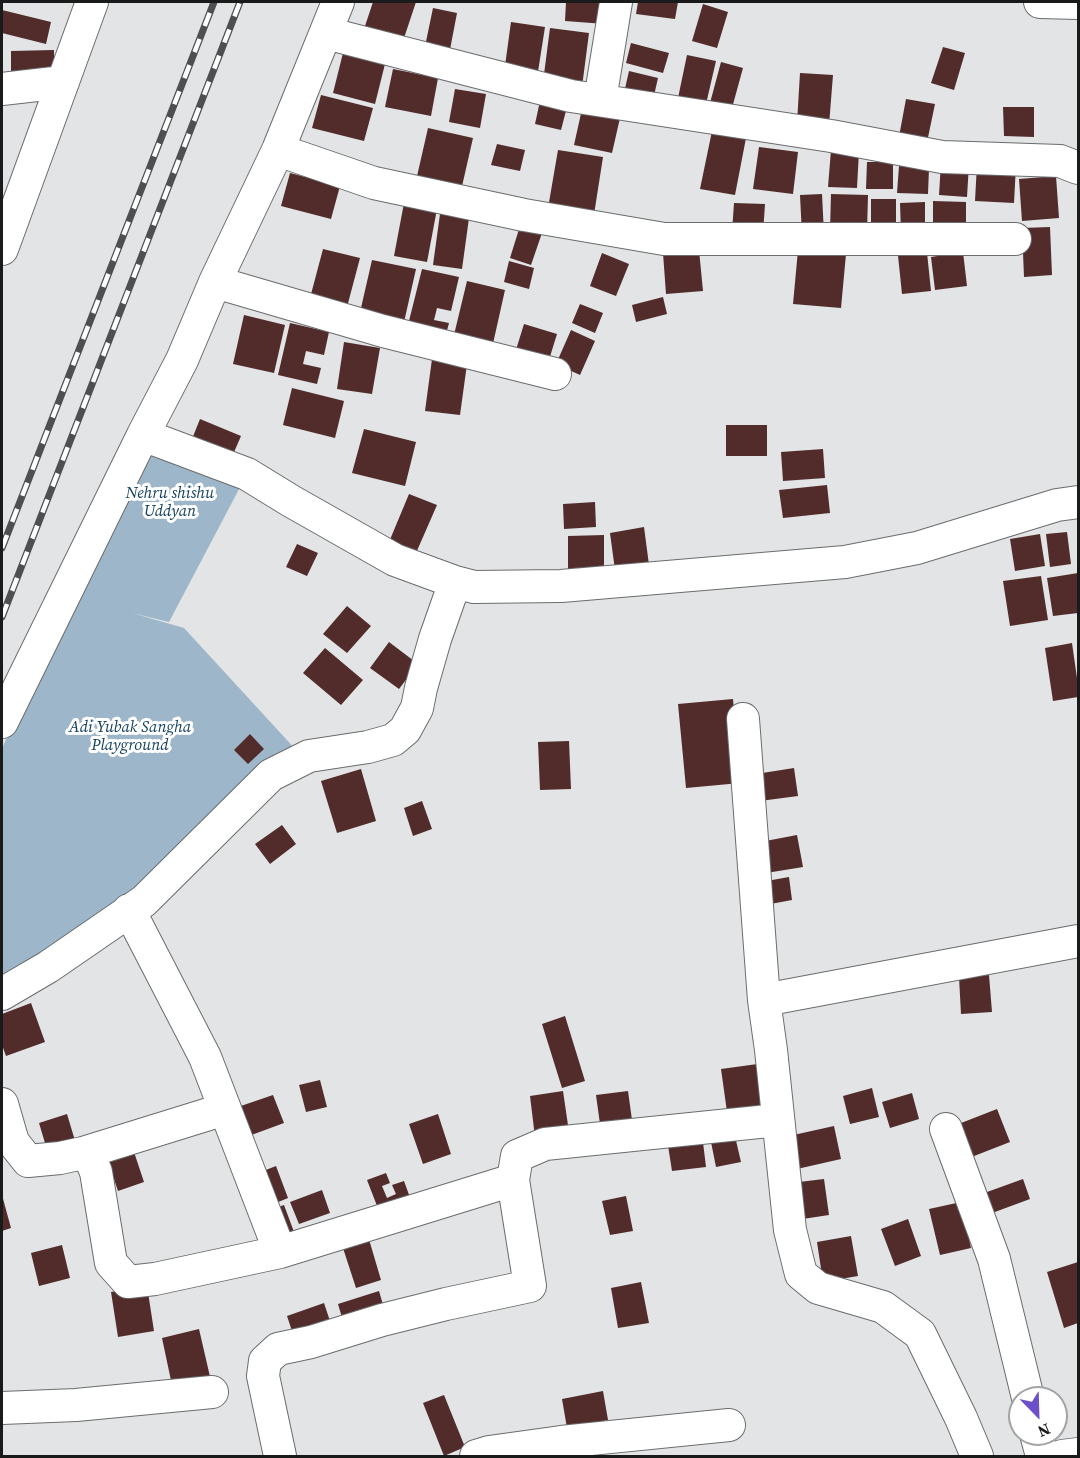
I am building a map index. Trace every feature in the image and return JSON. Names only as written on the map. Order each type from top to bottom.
[{"type":"street","points":[[2,249],[93,2]]},
{"type":"street","points":[[2,722],[182,360],[215,282],[278,150],[338,2]]},
{"type":"street","points":[[600,100],[616,2]]},
{"type":"street","points":[[1040,2],[1078,3]]},
{"type":"street","points":[[326,33],[571,96],[831,136],[942,157],[1060,161],[1078,168]]},
{"type":"street","points":[[2,89],[63,81]]},
{"type":"street","points":[[278,150],[374,183],[524,215],[663,238],[1015,238]]},
{"type":"street","points":[[215,282],[383,332],[555,374]]},
{"type":"street","points":[[143,435],[248,474],[395,560],[474,587],[561,586],[845,562],[917,548],[1057,505],[1078,502]]},
{"type":"street","points":[[2,993],[48,967],[144,901],[271,775],[309,756],[368,747],[393,740],[405,730],[417,708],[432,649],[455,582]]},
{"type":"street","points":[[743,719],[764,1000],[790,1230],[801,1274],[818,1288],[883,1307],[920,1334],[977,1456]]},
{"type":"street","points":[[129,910],[205,1057],[280,1252]]},
{"type":"street","points":[[764,1000],[1078,940]]},
{"type":"street","points":[[2,1104],[14,1142],[28,1161],[82,1153],[225,1109]]},
{"type":"street","points":[[280,1456],[263,1376],[265,1361],[278,1349],[311,1342],[404,1314],[530,1286],[513,1180],[517,1156],[545,1144],[778,1120]]},
{"type":"street","points":[[946,1129],[994,1259],[1025,1386]]},
{"type":"street","points":[[82,1153],[91,1160],[96,1172],[111,1263],[128,1282],[154,1279],[280,1252],[513,1180]]},
{"type":"street","points":[[2,1408],[76,1405],[212,1392]]},
{"type":"street","points":[[476,1456],[489,1452],[561,1442],[729,1425]]},
{"type":"street","points":[[1062,1456],[1078,1454]]},
{"type":"green space","name":"Adi Yubak Sangha Playground","points":[[143,435],[247,474],[169,622],[132,613],[184,628],[297,751],[124,901],[2,986],[2,749],[65,595]]},
{"type":"building","points":[[373,2],[416,2],[402,44],[363,32]]},
{"type":"building","points":[[566,2],[607,2],[605,24],[565,21]]},
{"type":"building","points":[[638,2],[678,2],[675,19],[636,14]]},
{"type":"building","points":[[703,4],[728,12],[717,48],[692,41]]},
{"type":"building","points":[[433,8],[457,13],[448,60],[423,56]]},
{"type":"building","points":[[2,10],[51,22],[46,44],[2,33]]},
{"type":"building","points":[[511,22],[545,27],[537,78],[504,73]]},
{"type":"building","points":[[550,28],[589,33],[582,87],[543,82]]},
{"type":"building","points":[[631,43],[669,53],[663,73],[626,63]]},
{"type":"building","points":[[943,47],[965,53],[954,90],[931,83]]},
{"type":"building","points":[[344,49],[386,60],[375,104],[333,93]]},
{"type":"building","points":[[54,50],[54,73],[11,74],[11,51]]},
{"type":"building","points":[[687,55],[716,61],[706,104],[678,98]]},
{"type":"building","points":[[721,62],[743,68],[732,108],[710,103]]},
{"type":"building","points":[[393,69],[438,78],[431,116],[385,107]]},
{"type":"building","points":[[629,71],[658,78],[653,100],[624,93]]},
{"type":"building","points":[[800,73],[833,75],[829,125],[797,123]]},
{"type":"building","points":[[455,89],[486,94],[480,128],[449,122]]},
{"type":"building","points":[[321,95],[373,108],[364,141],[312,128]]},
{"type":"building","points":[[906,99],[935,104],[926,147],[898,142]]},
{"type":"building","points":[[540,101],[567,107],[561,130],[535,124]]},
{"type":"building","points":[[1003,107],[1034,107],[1034,137],[1004,136]]},
{"type":"building","points":[[582,109],[620,118],[612,153],[574,145]]},
{"type":"building","points":[[428,128],[473,138],[460,195],[415,185]]},
{"type":"building","points":[[712,131],[746,138],[735,195],[700,189]]},
{"type":"building","points":[[497,144],[525,150],[520,171],[491,165]]},
{"type":"building","points":[[759,147],[798,152],[793,194],[753,189]]},
{"type":"building","points":[[558,150],[603,157],[593,221],[547,214]]},
{"type":"building","points":[[831,150],[859,151],[857,188],[828,187]]},
{"type":"building","points":[[867,162],[893,162],[893,189],[866,189]]},
{"type":"building","points":[[941,162],[969,164],[967,197],[939,195]]},
{"type":"building","points":[[977,164],[1016,165],[1014,203],[975,201]]},
{"type":"building","points":[[899,166],[929,168],[928,194],[897,193]]},
{"type":"building","points":[[290,173],[340,186],[331,219],[281,206]]},
{"type":"building","points":[[1056,176],[1059,218],[1022,221],[1019,179]]},
{"type":"building","points":[[822,194],[824,234],[802,235],[800,195]]},
{"type":"building","points":[[831,194],[868,195],[867,232],[830,231]]},
{"type":"building","points":[[871,199],[896,199],[896,232],[871,232]]},
{"type":"building","points":[[933,201],[966,202],[966,231],[933,230]]},
{"type":"building","points":[[925,202],[925,233],[901,233],[900,203]]},
{"type":"building","points":[[404,203],[437,209],[427,262],[394,256]]},
{"type":"building","points":[[734,203],[765,204],[763,234],[732,232]]},
{"type":"building","points":[[440,214],[469,218],[462,269],[433,265]]},
{"type":"building","points":[[520,226],[542,233],[531,265],[510,258]]},
{"type":"building","points":[[1050,227],[1052,275],[1024,277],[1022,228]]},
{"type":"building","points":[[926,243],[931,291],[902,294],[897,246]]},
{"type":"building","points":[[323,249],[360,258],[347,307],[310,298]]},
{"type":"building","points":[[699,250],[703,291],[666,294],[663,253]]},
{"type":"building","points":[[798,250],[846,254],[841,308],[793,304]]},
{"type":"building","points":[[963,252],[967,286],[935,290],[931,257]]},
{"type":"building","points":[[602,253],[629,264],[616,296],[590,286]]},
{"type":"building","points":[[372,260],[416,269],[402,331],[358,321]]},
{"type":"building","points":[[509,261],[534,268],[529,289],[504,282]]},
{"type":"building","points":[[422,269],[459,277],[451,311],[437,308],[434,320],[449,323],[445,338],[407,329]]},
{"type":"building","points":[[467,281],[505,290],[492,348],[453,339]]},
{"type":"building","points":[[663,297],[667,314],[636,322],[632,305]]},
{"type":"building","points":[[580,304],[603,313],[595,333],[572,323]]},
{"type":"building","points":[[244,315],[285,325],[274,373],[233,364]]},
{"type":"building","points":[[290,323],[329,332],[324,355],[306,351],[303,364],[321,368],[317,384],[278,375]]},
{"type":"building","points":[[524,324],[557,334],[548,363],[515,353]]},
{"type":"building","points":[[571,330],[595,341],[580,375],[556,364]]},
{"type":"building","points":[[344,342],[380,348],[372,394],[337,389]]},
{"type":"building","points":[[432,359],[467,364],[460,415],[425,411]]},
{"type":"building","points":[[292,388],[344,401],[335,438],[283,425]]},
{"type":"building","points":[[200,419],[241,436],[228,466],[188,449]]},
{"type":"building","points":[[726,425],[767,425],[767,456],[726,456]]},
{"type":"building","points":[[364,429],[416,442],[405,486],[352,473]]},
{"type":"building","points":[[823,449],[825,478],[783,481],[781,452]]},
{"type":"building","points":[[827,485],[830,513],[783,518],[779,490]]},
{"type":"building","points":[[409,494],[437,505],[416,553],[389,542]]},
{"type":"building","points":[[595,502],[596,527],[564,529],[563,504]]},
{"type":"building","points":[[644,527],[649,565],[615,570],[610,533]]},
{"type":"building","points":[[1067,532],[1071,564],[1050,567],[1046,534]]},
{"type":"building","points":[[1040,534],[1045,566],[1015,571],[1010,539]]},
{"type":"building","points":[[604,535],[604,570],[568,571],[568,536]]},
{"type":"building","points":[[297,544],[318,553],[307,576],[286,567]]},
{"type":"building","points":[[1078,573],[1078,613],[1053,616],[1047,578]]},
{"type":"building","points":[[1041,576],[1048,620],[1010,626],[1003,581]]},
{"type":"building","points":[[347,606],[371,626],[347,653],[323,634]]},
{"type":"building","points":[[389,642],[418,664],[399,689],[370,668]]},
{"type":"building","points":[[1072,643],[1078,697],[1053,701],[1045,648]]},
{"type":"building","points":[[325,648],[363,680],[341,705],[303,673]]},
{"type":"building","points":[[733,699],[740,783],[686,788],[678,704]]},
{"type":"building","points":[[250,734],[264,749],[248,764],[234,750]]},
{"type":"building","points":[[569,741],[571,789],[540,790],[538,742]]},
{"type":"building","points":[[794,768],[798,796],[760,801],[756,774]]},
{"type":"building","points":[[361,769],[376,821],[337,833],[321,781]]},
{"type":"building","points":[[422,801],[432,829],[413,836],[404,808]]},
{"type":"building","points":[[282,825],[296,844],[270,864],[255,844]]},
{"type":"building","points":[[797,835],[803,867],[760,874],[755,843]]},
{"type":"building","points":[[789,877],[792,900],[765,905],[761,882]]},
{"type":"building","points":[[989,975],[992,1012],[961,1014],[959,977]]},
{"type":"building","points":[[31,1003],[45,1042],[6,1056],[2,1045],[2,1014]]},
{"type":"building","points":[[565,1016],[585,1081],[562,1088],[542,1024]]},
{"type":"building","points":[[765,1063],[771,1113],[728,1119],[721,1069]]},
{"type":"building","points":[[320,1080],[327,1107],[306,1112],[299,1085]]},
{"type":"building","points":[[872,1088],[879,1117],[850,1124],[843,1096]]},
{"type":"building","points":[[563,1091],[569,1132],[535,1137],[530,1096]]},
{"type":"building","points":[[628,1091],[632,1120],[600,1124],[596,1095]]},
{"type":"building","points":[[912,1093],[919,1119],[890,1128],[882,1102]]},
{"type":"building","points":[[273,1095],[284,1123],[246,1137],[235,1108]]},
{"type":"building","points":[[997,1109],[1010,1142],[969,1158],[956,1125]]},
{"type":"building","points":[[67,1114],[76,1144],[48,1153],[39,1123]]},
{"type":"building","points":[[438,1114],[451,1154],[423,1164],[409,1124]]},
{"type":"building","points":[[834,1126],[841,1159],[797,1169],[789,1136]]},
{"type":"building","points":[[734,1132],[741,1162],[716,1167],[710,1137]]},
{"type":"building","points":[[702,1134],[706,1167],[672,1171],[667,1139]]},
{"type":"building","points":[[133,1149],[144,1182],[118,1191],[107,1158]]},
{"type":"building","points":[[276,1166],[288,1198],[266,1207],[253,1175]]},
{"type":"building","points":[[386,1173],[390,1183],[382,1186],[387,1198],[396,1194],[392,1185],[404,1181],[412,1203],[379,1211],[367,1180]]},
{"type":"building","points":[[824,1179],[829,1215],[796,1220],[791,1183]]},
{"type":"building","points":[[1023,1179],[1030,1199],[984,1216],[976,1196]]},
{"type":"building","points":[[322,1190],[330,1213],[299,1224],[290,1202]]},
{"type":"building","points":[[2,1195],[11,1228],[2,1231]]},
{"type":"building","points":[[626,1196],[633,1231],[610,1235],[602,1201]]},
{"type":"building","points":[[961,1202],[971,1248],[940,1255],[929,1209]]},
{"type":"building","points":[[284,1205],[297,1240],[279,1246],[267,1211]]},
{"type":"building","points":[[908,1219],[921,1256],[895,1266],[881,1229]]},
{"type":"building","points":[[368,1236],[381,1280],[356,1288],[342,1245]]},
{"type":"building","points":[[851,1236],[858,1276],[823,1282],[817,1242]]},
{"type":"building","points":[[62,1245],[70,1278],[39,1286],[31,1253]]},
{"type":"building","points":[[1078,1262],[1078,1323],[1064,1328],[1047,1272]]},
{"type":"building","points":[[641,1282],[649,1323],[618,1328],[611,1288]]},
{"type":"building","points":[[147,1286],[154,1331],[118,1337],[111,1292]]},
{"type":"building","points":[[379,1291],[386,1315],[345,1328],[338,1304]]},
{"type":"building","points":[[324,1303],[333,1330],[296,1343],[287,1316]]},
{"type":"building","points":[[199,1329],[211,1381],[173,1390],[162,1338]]},
{"type":"building","points":[[603,1391],[608,1420],[567,1428],[562,1399]]},
{"type":"building","points":[[444,1395],[465,1447],[444,1456],[423,1403]]},
{"type":"railway","points":[[2,548],[214,2]]},
{"type":"railway","points":[[2,617],[240,2]]},
{"type":"park label","name":"Nehru shishu Uddyan","points":[[170,503]]}]
